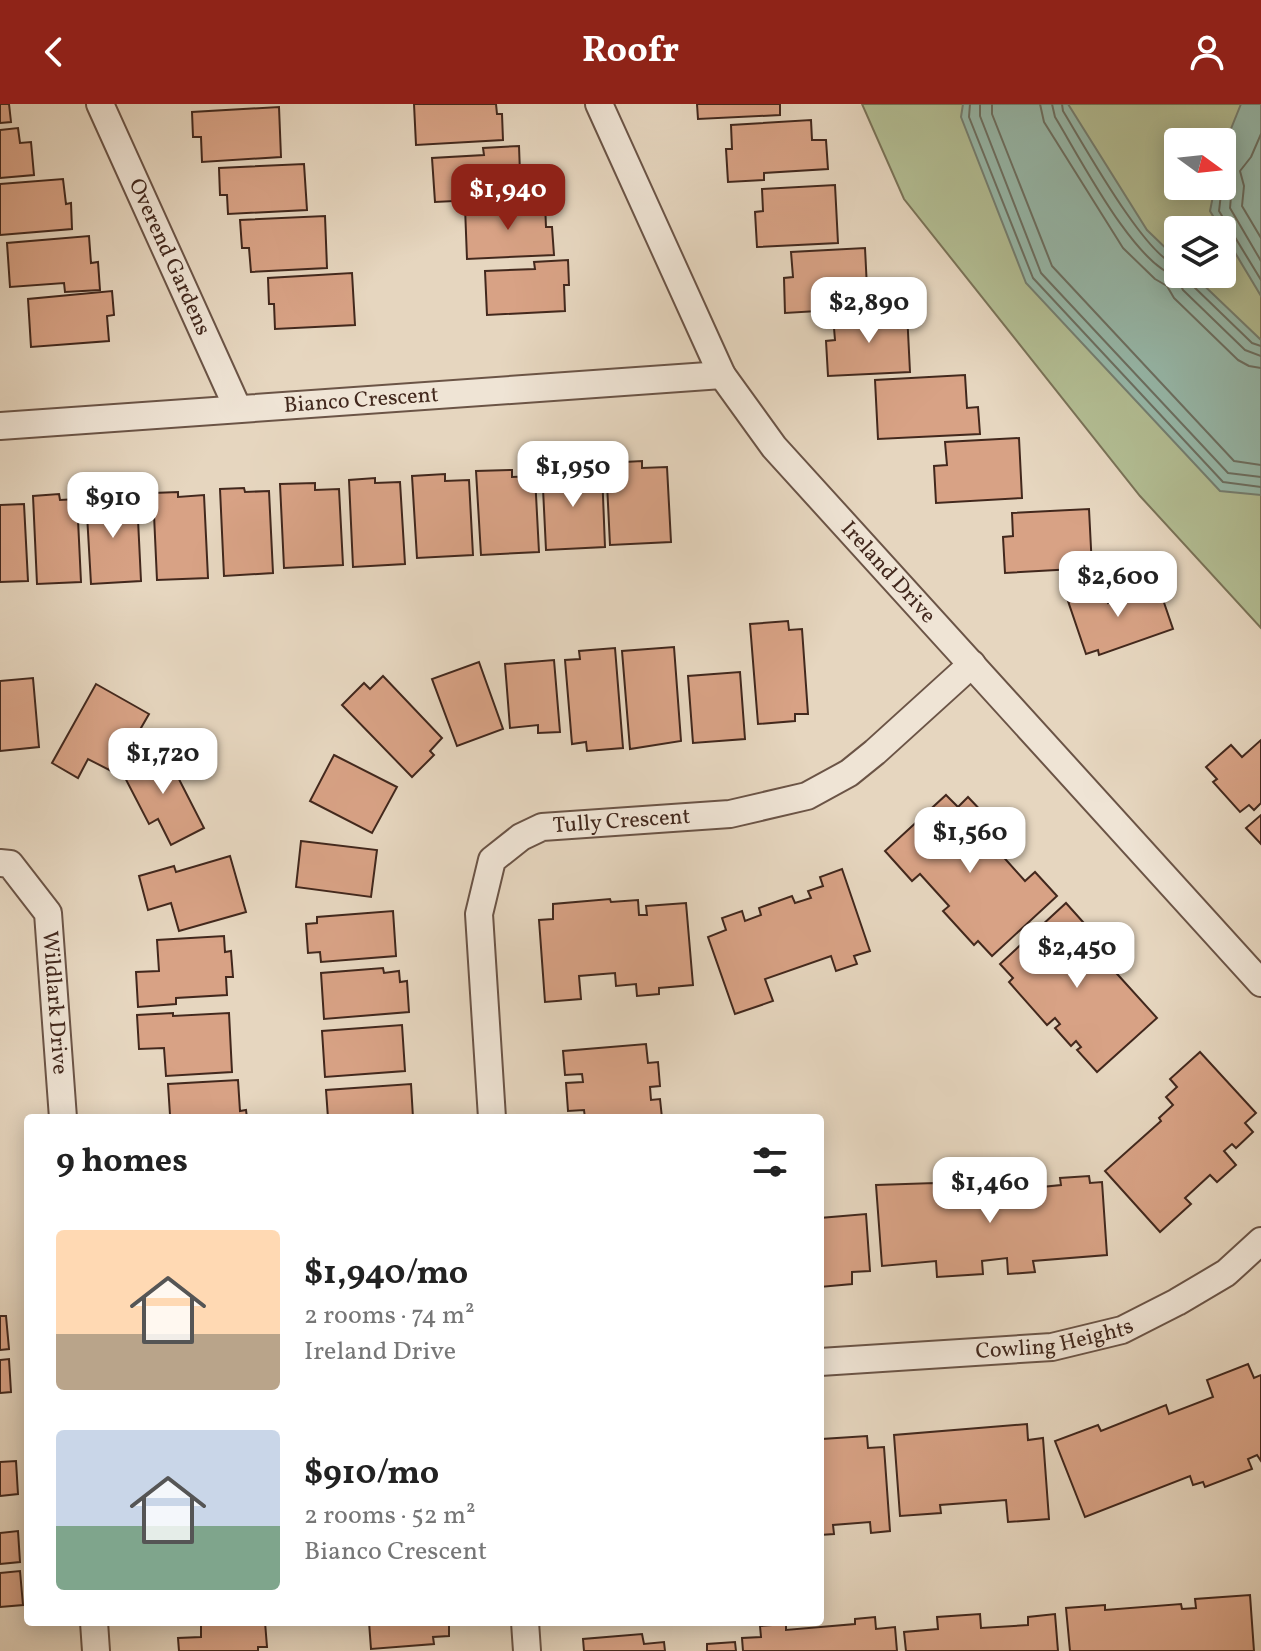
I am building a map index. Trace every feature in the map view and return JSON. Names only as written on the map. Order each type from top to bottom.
[{"type":"street","name":"Overend Gardens","points":[[100,104],[238,409]]},
{"type":"street","name":"Ireland Drive","points":[[599,104],[722,375],[774,447],[1261,983]]},
{"type":"street","name":"Bianco Crescent","points":[[0,426],[722,375]]},
{"type":"street","name":"Tully Crescent","points":[[492,1114],[479,914],[492,860],[521,837],[542,827],[730,814],[807,796],[849,773],[972,664]]},
{"type":"street","name":"Wildlark Drive","points":[[0,863],[10,864],[48,913],[63,1114]]},
{"type":"street","name":"Cowling Heights","points":[[824,1362],[1052,1347],[1122,1330],[1226,1273],[1261,1241]]},
{"type":"street","points":[[94,1626],[96,1651]]},
{"type":"street","points":[[525,1626],[527,1651]]},
{"type":"shaded area","points":[[862,104],[1261,104],[1261,628],[1140,496],[904,199]]},
{"type":"water","points":[[963,104],[1068,104],[1147,230],[1164,246],[1164,288],[1207,288],[1261,340],[1261,495],[1220,491],[1026,283],[961,117]]},
{"type":"water","points":[[1241,104],[1261,104],[1261,296],[1236,254],[1236,216],[1213,216],[1210,211],[1212,200],[1236,200],[1236,128],[1231,128]]},
{"type":"building","points":[[0,104],[9,104],[11,122],[0,123]]},
{"type":"building","points":[[414,104],[496,104],[497,114],[502,114],[503,140],[416,145]]},
{"type":"building","points":[[697,104],[780,104],[780,115],[698,119]]},
{"type":"building","points":[[279,107],[281,157],[202,162],[201,137],[193,137],[192,112]]},
{"type":"building","points":[[811,120],[812,140],[826,140],[828,169],[764,173],[764,180],[728,182],[726,149],[732,149],[731,125]]},
{"type":"building","points":[[18,128],[20,143],[31,142],[34,175],[0,178],[0,130]]},
{"type":"building","points":[[519,146],[520,173],[515,173],[516,198],[435,202],[432,158],[484,155],[483,148]]},
{"type":"building","points":[[304,164],[307,210],[228,214],[227,195],[220,195],[219,168]]},
{"type":"building","points":[[63,179],[66,204],[71,203],[72,229],[0,235],[0,184]]},
{"type":"building","points":[[835,185],[838,243],[757,247],[755,212],[763,211],[762,189]]},
{"type":"building","points":[[545,203],[546,227],[552,227],[554,255],[467,259],[465,207]]},
{"type":"building","points":[[325,216],[327,268],[251,272],[249,248],[242,248],[240,220]]},
{"type":"building","points":[[89,236],[91,263],[98,262],[100,290],[65,292],[64,283],[10,287],[7,243]]},
{"type":"building","points":[[865,248],[868,308],[785,313],[784,278],[793,277],[791,252]]},
{"type":"building","points":[[568,260],[569,285],[564,285],[565,311],[487,315],[485,271],[535,269],[534,262]]},
{"type":"building","points":[[352,273],[355,325],[275,329],[274,304],[269,304],[268,278]]},
{"type":"building","points":[[112,291],[114,315],[107,316],[109,341],[31,347],[28,299]]},
{"type":"building","points":[[907,312],[910,372],[828,376],[826,341],[835,340],[833,316]]},
{"type":"building","points":[[965,375],[967,408],[978,407],[980,434],[878,439],[875,380]]},
{"type":"building","points":[[1019,438],[1022,498],[936,503],[934,466],[947,465],[945,442]]},
{"type":"building","points":[[642,461],[642,468],[667,467],[671,542],[610,545],[606,463]]},
{"type":"building","points":[[577,466],[578,473],[602,471],[605,547],[546,550],[542,468]]},
{"type":"building","points":[[512,470],[512,477],[535,476],[539,552],[481,555],[476,471]]},
{"type":"building","points":[[445,474],[445,481],[469,480],[473,555],[417,558],[412,476]]},
{"type":"building","points":[[375,478],[375,483],[400,482],[405,564],[353,567],[349,480]]},
{"type":"building","points":[[315,483],[315,490],[339,489],[343,565],[284,568],[280,484]]},
{"type":"building","points":[[244,488],[245,492],[269,491],[273,573],[224,576],[220,489]]},
{"type":"building","points":[[178,492],[178,497],[204,495],[208,578],[157,580],[153,493]]},
{"type":"building","points":[[59,494],[60,500],[77,499],[81,582],[37,584],[33,496]]},
{"type":"building","points":[[113,496],[113,500],[137,499],[141,581],[91,584],[86,497]]},
{"type":"building","points":[[24,504],[28,581],[0,582],[0,505]]},
{"type":"building","points":[[1089,509],[1092,568],[1005,573],[1003,537],[1013,536],[1012,513]]},
{"type":"building","points":[[1158,585],[1173,629],[1099,655],[1098,650],[1086,654],[1067,598],[1102,586],[1108,603]]},
{"type":"building","points":[[788,621],[789,630],[802,629],[808,714],[795,714],[795,721],[758,724],[750,624]]},
{"type":"building","points":[[674,647],[681,741],[630,749],[622,651]]},
{"type":"building","points":[[615,648],[623,748],[587,751],[586,742],[572,744],[565,660],[580,659],[579,651]]},
{"type":"building","points":[[554,660],[560,732],[538,733],[538,725],[510,728],[505,664]]},
{"type":"building","points":[[479,662],[503,729],[457,746],[432,679]]},
{"type":"building","points":[[740,672],[745,739],[693,743],[688,676]]},
{"type":"building","points":[[383,676],[442,738],[430,751],[434,755],[412,777],[342,705],[364,683],[370,689]]},
{"type":"building","points":[[33,678],[39,747],[0,751],[0,681]]},
{"type":"building","points":[[96,684],[149,714],[115,773],[88,759],[78,778],[52,763]]},
{"type":"building","points":[[1261,740],[1261,803],[1254,810],[1249,805],[1240,812],[1213,782],[1217,779],[1206,767],[1231,745],[1242,757]]},
{"type":"building","points":[[163,748],[204,828],[171,845],[158,819],[149,824],[121,770]]},
{"type":"building","points":[[334,755],[397,787],[372,833],[310,801]]},
{"type":"building","points":[[946,795],[958,807],[968,797],[985,815],[974,824],[1025,881],[1035,872],[1057,896],[992,956],[978,941],[974,945],[943,911],[949,906],[920,874],[912,881],[885,851]]},
{"type":"building","points":[[1261,815],[1261,844],[1246,828]]},
{"type":"building","points":[[301,841],[377,850],[371,897],[296,887]]},
{"type":"building","points":[[230,856],[246,912],[179,931],[171,903],[148,910],[139,876],[174,866],[176,872]]},
{"type":"building","points":[[842,869],[870,951],[854,956],[857,964],[836,971],[831,956],[765,979],[773,1001],[735,1014],[708,937],[726,930],[722,918],[742,911],[745,921],[761,915],[759,908],[792,896],[795,903],[811,898],[808,891],[823,886],[820,877]]},
{"type":"building","points":[[610,899],[611,902],[638,900],[639,915],[647,915],[646,906],[686,903],[693,985],[659,988],[659,994],[637,996],[636,984],[616,986],[615,973],[579,976],[581,999],[545,1002],[539,920],[553,919],[553,904]]},
{"type":"building","points":[[1066,903],[1083,922],[1078,927],[1093,944],[1083,953],[1101,972],[1109,965],[1157,1018],[1097,1072],[1077,1050],[1081,1047],[1076,1041],[1071,1046],[1055,1028],[1060,1024],[1055,1018],[1047,1025],[1009,982],[1013,978],[1000,964]]},
{"type":"building","points":[[393,911],[396,956],[321,962],[320,952],[308,953],[306,924],[317,923],[317,917]]},
{"type":"building","points":[[224,936],[225,952],[231,951],[233,977],[226,977],[227,995],[176,998],[176,1004],[138,1007],[136,972],[159,971],[157,940]]},
{"type":"building","points":[[383,968],[384,973],[399,971],[400,982],[407,981],[409,1012],[324,1019],[321,973]]},
{"type":"building","points":[[173,1013],[173,1016],[229,1013],[232,1072],[166,1076],[164,1048],[139,1049],[137,1015]]},
{"type":"building","points":[[402,1025],[405,1071],[325,1077],[322,1031]]},
{"type":"building","points":[[646,1044],[648,1063],[658,1062],[660,1086],[650,1087],[651,1100],[660,1099],[662,1114],[584,1114],[584,1110],[568,1111],[566,1083],[583,1082],[582,1074],[565,1075],[563,1051]]},
{"type":"building","points":[[1200,1052],[1256,1113],[1245,1123],[1253,1132],[1236,1148],[1232,1144],[1224,1151],[1236,1165],[1217,1182],[1210,1175],[1185,1198],[1191,1204],[1160,1232],[1105,1171],[1161,1121],[1159,1118],[1173,1105],[1166,1097],[1177,1087],[1170,1079]]},
{"type":"building","points":[[238,1080],[240,1111],[246,1110],[246,1114],[170,1114],[168,1084]]},
{"type":"building","points":[[411,1084],[413,1114],[328,1114],[326,1090]]},
{"type":"building","points":[[1089,1176],[1090,1183],[1102,1182],[1107,1255],[1033,1261],[1035,1272],[1008,1274],[1007,1258],[982,1261],[983,1274],[937,1277],[936,1261],[882,1266],[876,1185],[935,1183],[936,1193],[964,1191],[963,1182],[1009,1179],[1010,1190],[1061,1185],[1060,1178]]},
{"type":"building","points":[[866,1214],[870,1271],[852,1272],[852,1284],[824,1287],[824,1218]]},
{"type":"building","points":[[0,1316],[6,1316],[9,1349],[0,1350]]},
{"type":"building","points":[[9,1359],[11,1392],[0,1393],[0,1360]]},
{"type":"building","points":[[1248,1364],[1254,1378],[1261,1375],[1261,1461],[1257,1455],[1248,1459],[1252,1469],[1205,1487],[1203,1482],[1193,1485],[1190,1476],[1085,1517],[1055,1441],[1098,1425],[1101,1431],[1166,1405],[1169,1414],[1213,1397],[1207,1380]]},
{"type":"building","points":[[1027,1424],[1028,1440],[1043,1438],[1049,1519],[1008,1522],[1006,1500],[940,1505],[941,1513],[900,1516],[894,1435]]},
{"type":"building","points":[[867,1436],[868,1448],[884,1447],[890,1531],[871,1533],[870,1522],[833,1525],[834,1534],[824,1535],[824,1439]]},
{"type":"building","points":[[16,1461],[18,1494],[0,1496],[0,1462]]},
{"type":"building","points":[[18,1531],[20,1562],[0,1564],[0,1533]]},
{"type":"building","points":[[20,1571],[23,1605],[0,1607],[0,1573]]},
{"type":"building","points":[[1250,1595],[1254,1651],[1070,1651],[1066,1608],[1105,1605],[1105,1610],[1181,1604],[1182,1609],[1196,1608],[1195,1599]]},
{"type":"building","points":[[980,1614],[981,1628],[1028,1625],[1028,1617],[1055,1614],[1058,1651],[906,1651],[904,1632],[938,1629],[937,1617]]},
{"type":"building","points":[[875,1617],[876,1629],[895,1627],[897,1651],[743,1651],[742,1638],[761,1637],[760,1626],[786,1626],[786,1630],[855,1624],[855,1619]]},
{"type":"building","points":[[201,1626],[265,1626],[267,1647],[258,1647],[258,1651],[179,1651],[178,1638],[201,1637]]},
{"type":"building","points":[[369,1626],[449,1626],[449,1636],[433,1637],[434,1644],[371,1649]]},
{"type":"building","points":[[642,1634],[644,1644],[664,1642],[665,1651],[584,1651],[583,1639]]},
{"type":"building","points":[[735,1642],[736,1651],[707,1651],[707,1644]]}]
